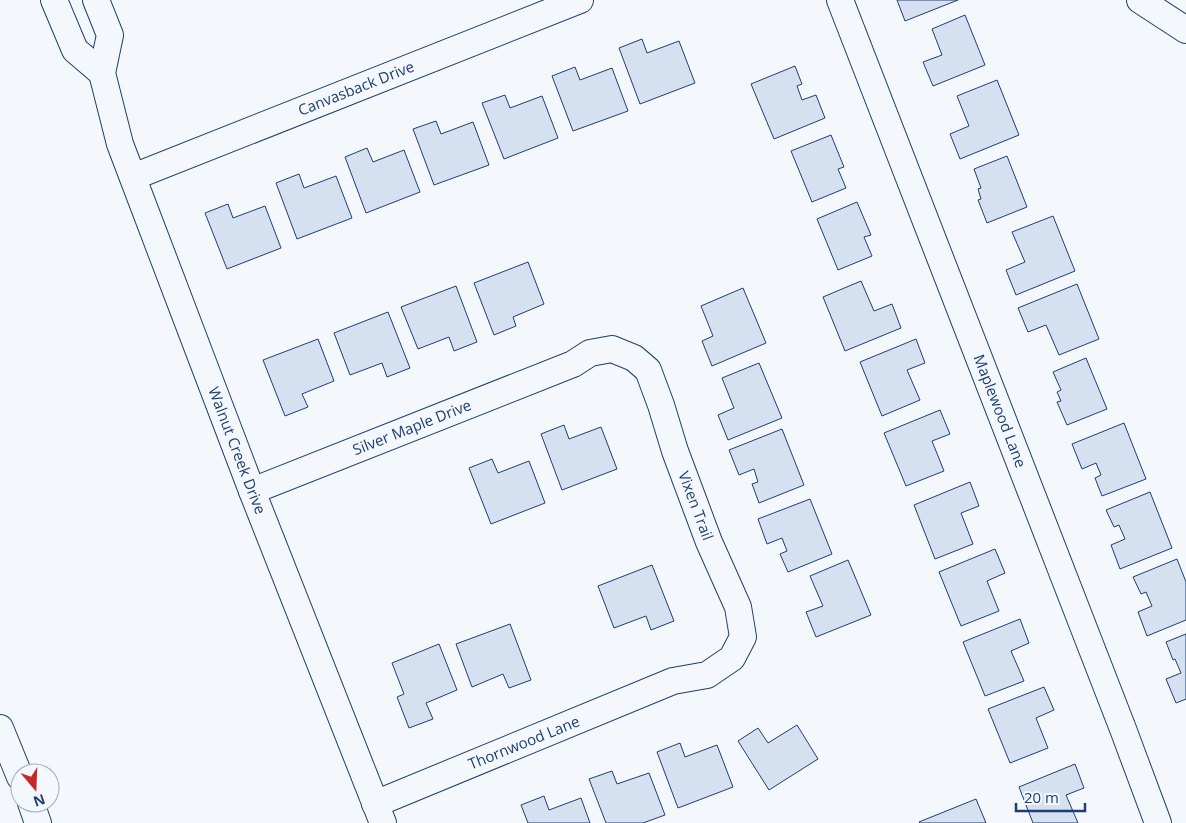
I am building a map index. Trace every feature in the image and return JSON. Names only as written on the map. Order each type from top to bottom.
[{"type":"street","points":[[54,0],[75,50],[102,72]]},
{"type":"street","name":"Walnut Creek Drive","points":[[96,0],[110,35],[102,72],[120,144],[252,491],[379,813]]},
{"type":"street","name":"Canvasback Drive","points":[[133,177],[580,0]]},
{"type":"street","name":"Maplewood Lane","points":[[840,0],[1158,823]]},
{"type":"street","points":[[1140,0],[1186,30]]},
{"type":"street","name":"Vixen Trail","points":[[573,364],[590,353],[612,349],[634,358],[648,370],[709,542],[738,607],[743,637],[732,658],[707,674],[673,681]]},
{"type":"street","name":"Silver Maple Drive","points":[[252,491],[573,364]]},
{"type":"street","name":"Thornwood Lane","points":[[379,813],[673,681]]},
{"type":"street","points":[[0,728],[14,763]]},
{"type":"building","points":[[897,0],[958,0],[905,21]]},
{"type":"building","points":[[965,15],[985,65],[933,86],[923,62],[942,55],[932,29]]},
{"type":"building","points":[[642,39],[647,53],[679,41],[695,83],[640,104],[619,48]]},
{"type":"building","points":[[795,66],[802,84],[797,86],[802,100],[816,95],[825,118],[774,139],[751,84]]},
{"type":"building","points":[[575,67],[580,80],[612,68],[628,111],[573,131],[552,76]]},
{"type":"building","points":[[997,80],[1019,135],[960,159],[950,134],[969,126],[957,96]]},
{"type":"building","points":[[505,95],[510,108],[542,96],[558,138],[504,159],[482,103]]},
{"type":"building","points":[[436,121],[441,134],[473,122],[489,165],[434,185],[413,129]]},
{"type":"building","points":[[831,135],[844,167],[838,169],[846,188],[812,202],[791,151]]},
{"type":"building","points":[[367,148],[373,162],[404,150],[420,192],[366,213],[345,157]]},
{"type":"building","points":[[1007,156],[1027,207],[987,223],[978,200],[981,199],[978,189],[981,188],[974,169]]},
{"type":"building","points":[[299,174],[304,188],[336,176],[352,218],[297,239],[276,183]]},
{"type":"building","points":[[857,202],[871,235],[864,237],[872,256],[838,270],[817,219]]},
{"type":"building","points":[[228,204],[233,218],[265,206],[281,248],[227,269],[205,213]]},
{"type":"building","points":[[1053,216],[1075,271],[1016,295],[1006,270],[1025,262],[1012,232]]},
{"type":"building","points":[[528,262],[544,304],[513,317],[516,326],[494,335],[474,283]]},
{"type":"building","points":[[861,281],[874,311],[892,304],[901,328],[845,351],[823,297]]},
{"type":"building","points":[[1077,284],[1099,339],[1059,355],[1046,325],[1028,332],[1018,308]]},
{"type":"building","points":[[456,286],[477,342],[454,351],[449,337],[418,349],[401,307]]},
{"type":"building","points":[[743,288],[766,343],[712,366],[702,341],[713,336],[701,306]]},
{"type":"building","points":[[388,312],[410,368],[387,377],[382,363],[350,375],[334,333]]},
{"type":"building","points":[[318,339],[334,381],[302,394],[308,407],[285,416],[263,360]]},
{"type":"building","points":[[916,339],[925,363],[907,370],[920,400],[882,416],[860,362]]},
{"type":"building","points":[[1086,358],[1107,409],[1067,425],[1057,402],[1061,401],[1057,392],[1061,390],[1053,372]]},
{"type":"building","points":[[759,363],[782,418],[728,440],[718,415],[734,408],[722,378]]},
{"type":"building","points":[[940,410],[950,434],[932,441],[944,471],[906,486],[884,433]]},
{"type":"building","points":[[1124,423],[1146,479],[1102,496],[1095,478],[1101,475],[1096,463],[1082,469],[1072,444]]},
{"type":"building","points":[[564,425],[569,439],[601,427],[617,469],[562,490],[541,434]]},
{"type":"building","points":[[782,429],[804,485],[759,503],[752,484],[758,482],[754,469],[739,475],[729,450]]},
{"type":"building","points":[[492,459],[498,473],[529,461],[545,503],[491,524],[469,468]]},
{"type":"building","points":[[970,482],[979,506],[961,513],[973,544],[935,559],[914,505]]},
{"type":"building","points":[[1150,492],[1172,548],[1120,569],[1111,545],[1125,539],[1119,525],[1114,527],[1106,510]]},
{"type":"building","points":[[810,499],[832,554],[788,572],[780,554],[787,551],[782,538],[767,544],[758,519]]},
{"type":"building","points":[[995,549],[1005,573],[987,581],[999,611],[961,626],[939,572]]},
{"type":"building","points":[[1177,559],[1186,582],[1186,620],[1147,636],[1138,612],[1152,606],[1146,592],[1141,594],[1133,577]]},
{"type":"building","points":[[848,560],[871,615],[816,637],[806,612],[823,606],[810,576]]},
{"type":"building","points":[[652,565],[674,621],[651,630],[646,616],[614,628],[598,586]]},
{"type":"building","points":[[1020,619],[1029,643],[1011,651],[1024,681],[985,696],[963,642]]},
{"type":"building","points":[[510,624],[531,680],[509,688],[503,674],[472,687],[456,644]]},
{"type":"building","points":[[1186,634],[1186,699],[1176,703],[1166,679],[1181,673],[1175,659],[1173,660],[1166,642]]},
{"type":"building","points":[[439,644],[457,690],[426,703],[433,719],[409,728],[397,697],[404,694],[392,663]]},
{"type":"building","points":[[1044,687],[1054,710],[1036,718],[1048,748],[1010,763],[988,709]]},
{"type":"building","points":[[797,725],[818,759],[769,790],[738,741],[758,728],[768,743]]},
{"type":"building","points":[[680,743],[685,757],[717,745],[733,787],[678,808],[657,752]]},
{"type":"building","points":[[1075,764],[1084,788],[1066,795],[1078,823],[1033,823],[1019,787]]},
{"type":"building","points":[[612,771],[617,784],[649,773],[665,815],[643,823],[606,823],[589,779]]},
{"type":"building","points":[[544,796],[549,810],[581,798],[590,823],[528,823],[521,805]]},
{"type":"building","points":[[976,799],[986,823],[919,822]]}]
